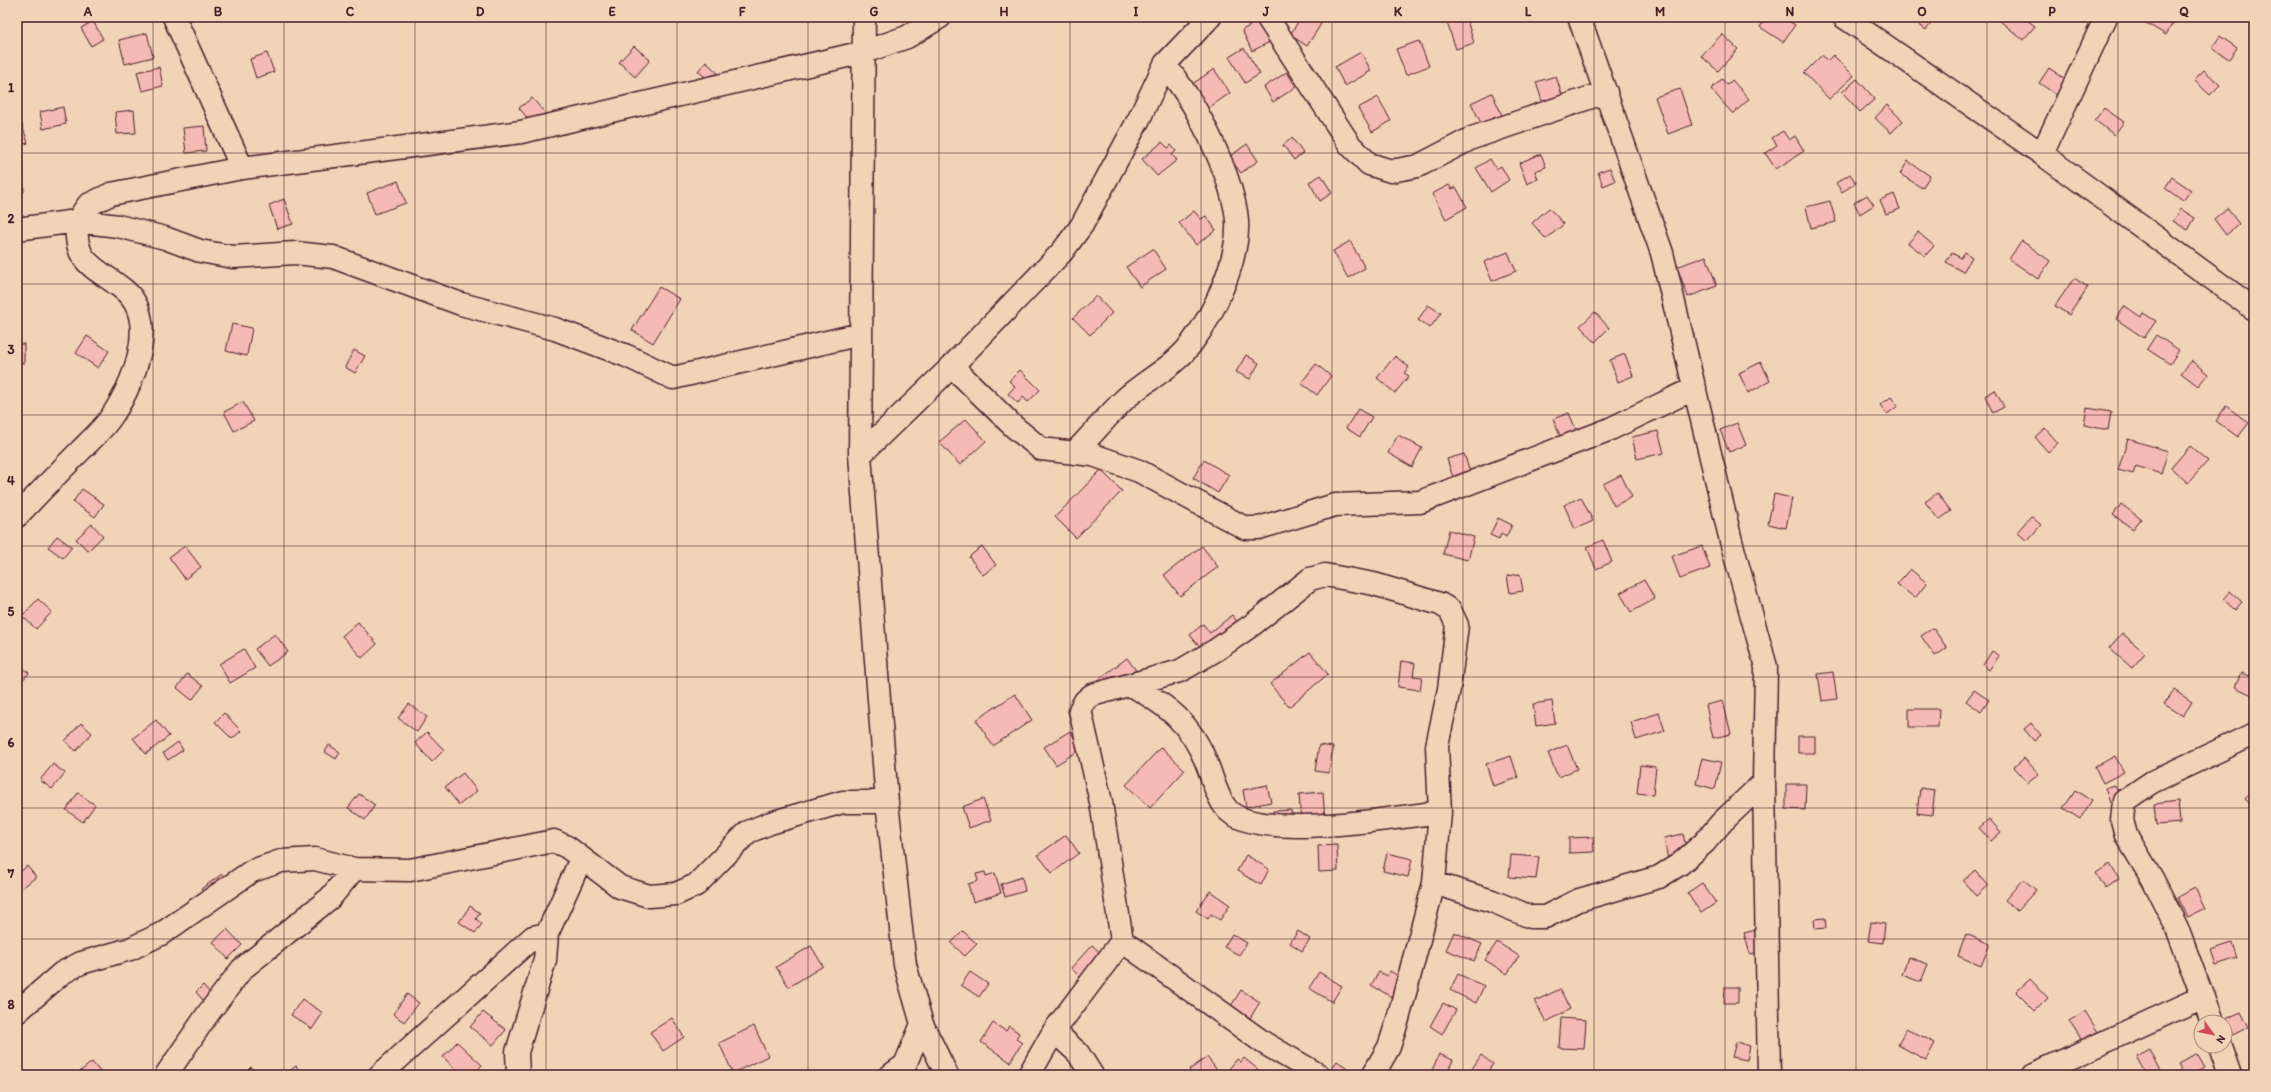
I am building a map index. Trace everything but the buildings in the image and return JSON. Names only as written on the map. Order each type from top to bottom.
[{"type":"street","points":[[174,17],[242,168]]},
{"type":"street","points":[[864,17],[860,455],[887,802],[905,965],[922,1024],[947,1075]]},
{"type":"street","points":[[17,516],[109,420],[136,366],[142,342],[142,328],[133,300],[126,291],[88,264],[77,247],[77,221],[88,204],[111,194],[242,168],[521,132],[864,52],[907,37],[940,17]]},
{"type":"street","points":[[860,455],[952,366],[1062,252],[1082,225],[1139,119],[1164,64],[1210,17]]},
{"type":"street","points":[[1267,17],[1350,145],[1368,164],[1391,171],[1418,166],[1472,138],[1606,92]]},
{"type":"street","points":[[1579,17],[1662,253],[1731,541],[1766,667],[1764,782],[1769,1075]]},
{"type":"street","points":[[1844,17],[2042,154],[2254,309]]},
{"type":"street","points":[[2042,154],[2106,17]]},
{"type":"street","points":[[1074,453],[1127,398],[1172,364],[1191,345],[1213,311],[1223,288],[1235,249],[1237,213],[1228,184],[1198,113],[1164,64]]},
{"type":"street","points":[[17,229],[77,221],[118,226],[165,238],[200,251],[233,257],[295,253],[333,257],[461,304],[555,329],[627,356],[673,378],[861,334]]},
{"type":"street","points":[[952,366],[1013,426],[1041,449],[1093,455],[1138,471],[1245,528],[1259,528],[1335,505],[1420,502],[1608,430],[1695,388]]},
{"type":"street","points":[[1319,1075],[1264,1043],[1122,941],[1101,802],[1080,710],[1084,701],[1092,695],[1180,671],[1216,650],[1252,625],[1310,579],[1325,575],[1374,584],[1440,604],[1450,610],[1457,625],[1449,689],[1437,746],[1440,812],[1434,883],[1398,1019],[1389,1047],[1373,1075]]},
{"type":"street","points":[[1131,685],[1169,709],[1187,726],[1208,764],[1216,790],[1226,809],[1239,818],[1255,823],[1297,827],[1345,824],[1440,812]]},
{"type":"street","points":[[2209,1014],[2177,928],[2153,880],[2126,835],[2122,820],[2122,810],[2124,801],[2152,782],[2254,734]]},
{"type":"street","points":[[1434,883],[1492,901],[1531,917],[1545,917],[1579,900],[1659,877],[1680,864],[1704,843],[1722,822],[1764,782]]},
{"type":"street","points":[[17,1012],[62,973],[82,963],[130,949],[161,934],[252,871],[281,861],[315,859],[354,868],[410,870],[554,840],[567,847],[620,887],[649,896],[676,894],[696,885],[748,832],[770,823],[843,802],[887,802]]},
{"type":"street","points":[[518,1075],[517,1052],[545,960],[547,934],[581,859]]},
{"type":"street","points":[[166,1075],[207,1015],[242,969],[330,898],[354,868]]},
{"type":"street","points":[[380,1075],[533,937],[547,934]]},
{"type":"street","points":[[1029,1075],[1054,1030],[1122,941]]},
{"type":"street","points":[[2032,1075],[2203,997]]},
{"type":"street","points":[[891,1075],[907,1061],[922,1024]]},
{"type":"street","points":[[1054,1030],[1078,1052],[1092,1075]]},
{"type":"street","points":[[2223,1054],[2230,1075]]}]
